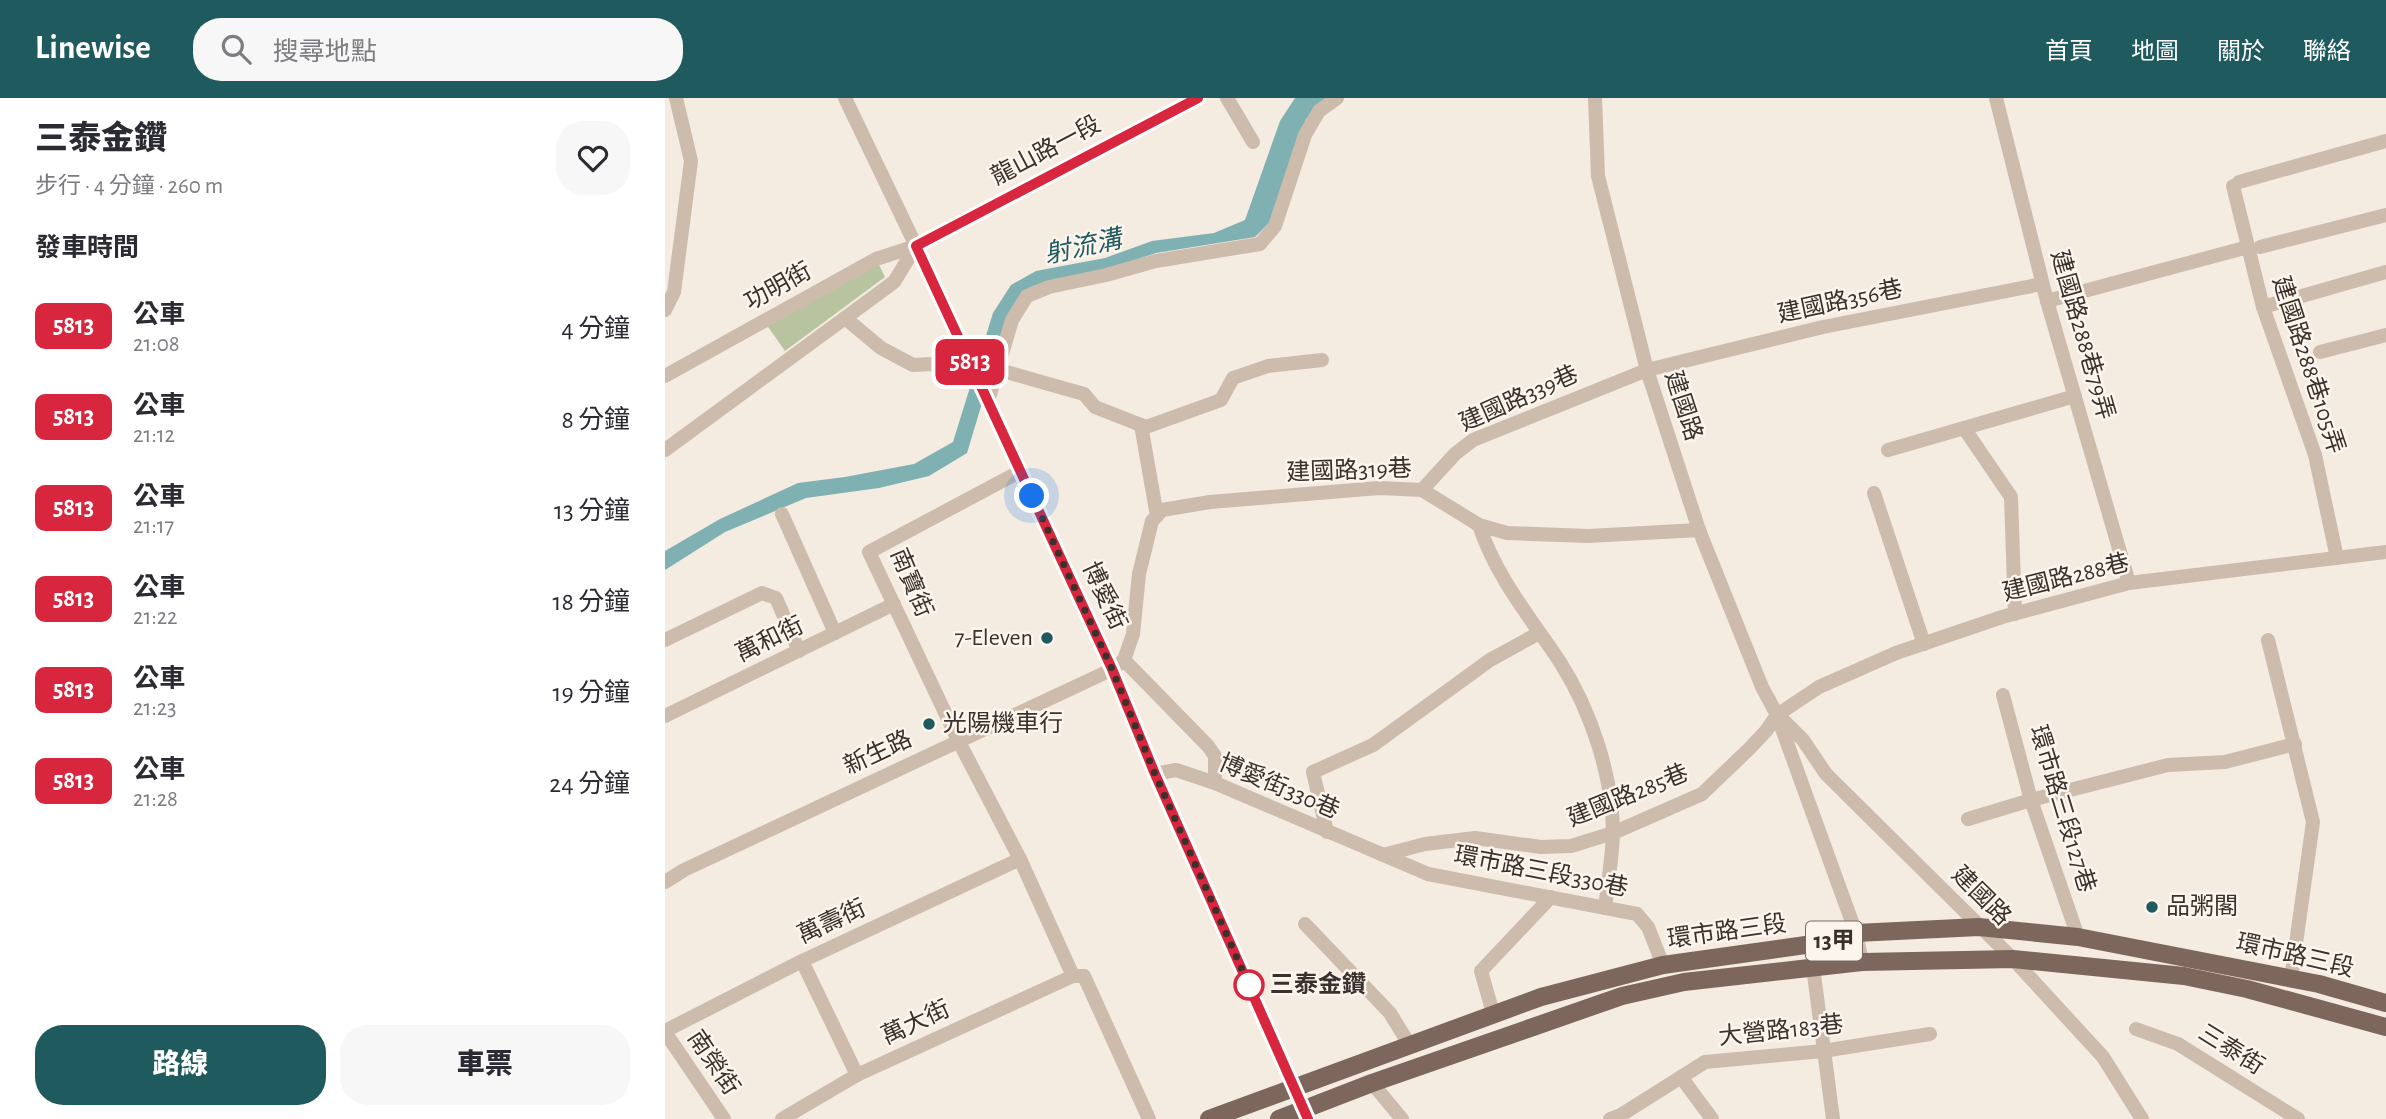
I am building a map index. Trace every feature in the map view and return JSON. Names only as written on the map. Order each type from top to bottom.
[{"type":"main road","name":"環市路三段","points":[[1294,1087],[1541,997],[1663,965],[1834,941],[1856,933],[1979,927],[2078,937],[2291,979],[2386,1003]]},
{"type":"main road","name":"環市路三段","points":[[1306,1114],[1371,1083],[1622,996],[1684,982],[1862,962],[2013,959],[2185,976],[2247,989],[2386,1027]]},
{"type":"main road","name":"13甲","points":[[1209,1119],[1294,1087]]},
{"type":"main road","name":"13甲","points":[[1279,1119],[1306,1114]]},
{"type":"street","points":[[665,310],[674,292],[691,161],[676,98]]},
{"type":"street","name":"博愛街","points":[[845,98],[1021,471],[1118,664],[1155,774],[1306,1114]]},
{"type":"street","name":"龍山路一段","points":[[916,246],[1198,98]]},
{"type":"street","points":[[1227,98],[1253,142]]},
{"type":"street","points":[[982,389],[996,369],[1011,320],[1027,296],[1049,287],[1156,261],[1260,244],[1275,226],[1304,135],[1319,111],[1337,98]]},
{"type":"street","name":"建國路","points":[[1595,98],[1598,176],[1647,370],[1699,530],[1762,687],[1777,715],[1856,933],[1862,962]]},
{"type":"street","name":"建國路288巷79弄","points":[[1996,98],[2042,284],[2129,583]]},
{"type":"street","name":"建國路288巷105弄","points":[[2337,558],[2315,455],[2263,307],[2254,247],[2236,184],[2386,141]]},
{"type":"street","points":[[2047,301],[2386,215]]},
{"type":"street","points":[[665,450],[894,282],[916,246]]},
{"type":"street","name":"功明街","points":[[665,376],[876,259],[916,246]]},
{"type":"street","points":[[2263,307],[2386,272]]},
{"type":"street","name":"建國路356巷","points":[[1647,370],[1823,327],[2042,284]]},
{"type":"street","points":[[845,318],[881,348],[913,365],[970,362]]},
{"type":"street","points":[[2321,352],[2386,335]]},
{"type":"street","points":[[996,369],[1084,394],[1095,407],[1146,427],[1221,400],[1233,378],[1268,366],[1322,360]]},
{"type":"street","name":"建國路339巷","points":[[1422,491],[1455,454],[1473,440],[1647,370]]},
{"type":"street","points":[[1888,450],[2075,396]]},
{"type":"street","points":[[1141,425],[1157,516],[1152,521],[1139,574],[1132,634],[1118,664],[1208,746],[1215,756],[1215,783]]},
{"type":"street","points":[[1964,428],[2011,497],[2015,614]]},
{"type":"street","name":"南寶街","points":[[1021,471],[869,552],[958,740],[1020,859],[1073,976],[1084,976],[1149,1119]]},
{"type":"street","name":"建國路319巷","points":[[1157,516],[1162,510],[1210,502],[1379,488],[1422,491],[1479,525],[1507,533],[1588,537],[1699,530]]},
{"type":"street","points":[[1874,492],[1924,644]]},
{"type":"street","points":[[782,514],[835,633]]},
{"type":"street","points":[[1479,525],[1488,554],[1561,664],[1591,723],[1608,783],[1613,833],[1605,908]]},
{"type":"street","name":"建國路288巷","points":[[1777,715],[1818,687],[1896,653],[2015,614],[2129,583],[2386,552]]},
{"type":"street","points":[[665,640],[762,593],[776,598],[799,651]]},
{"type":"street","name":"萬和街","points":[[665,716],[894,604]]},
{"type":"street","points":[[1327,832],[1313,772],[1373,745],[1490,660],[1539,633]]},
{"type":"street","points":[[2268,640],[2313,822],[2291,979]]},
{"type":"street","name":"新生路","points":[[665,882],[684,870],[1118,664]]},
{"type":"street","name":"環市路三段127巷","points":[[2003,695],[2031,800],[2078,937]]},
{"type":"street","name":"建國路","points":[[1777,715],[1803,740],[1826,774],[2013,959],[2103,1057],[2142,1119]]},
{"type":"street","name":"建國路285巷","points":[[1383,855],[1425,844],[1475,838],[1541,847],[1571,846],[1613,833],[1702,794],[1749,749],[1777,715]]},
{"type":"street","points":[[1968,819],[2168,765],[2225,761],[2295,744]]},
{"type":"street","name":"博愛街330巷","points":[[1155,774],[1177,770],[1215,783],[1383,855]]},
{"type":"street","name":"環市路三段330巷","points":[[1383,855],[1428,874],[1637,914],[1648,927],[1663,965]]},
{"type":"street","name":"萬壽街","points":[[665,1031],[802,961],[1020,859]]},
{"type":"street","points":[[1493,1013],[1481,971],[1551,897]]},
{"type":"street","points":[[1304,924],[1390,1013],[1409,1044]]},
{"type":"street","points":[[802,961],[857,1075]]},
{"type":"street","points":[[1813,967],[1833,1119]]},
{"type":"street","name":"萬大街","points":[[782,1119],[857,1075],[1073,976]]},
{"type":"street","name":"三泰街","points":[[2136,1029],[2178,1044],[2298,1119]]},
{"type":"street","name":"南榮街","points":[[665,1031],[724,1119]]},
{"type":"street","name":"大營路183巷","points":[[1610,1119],[1621,1115],[1705,1062],[1823,1052],[1930,1034]]},
{"type":"street","points":[[1681,1077],[1711,1119]]},
{"type":"street","points":[[1371,1083],[1402,1119]]},
{"type":"green space","points":[[876,259],[885,277],[785,351],[764,321]]},
{"type":"water","points":[[1295,98],[1326,98],[1306,119],[1282,195],[1269,223],[1255,237],[1156,253],[1102,271],[1048,282],[1006,323],[967,453],[929,476],[879,488],[806,498],[725,532],[665,570],[665,551],[720,519],[798,483],[914,464],[953,442],[993,313],[1011,285],[1036,271],[1105,258],[1152,241],[1214,233],[1245,220],[1280,121]]},
{"type":"bus line","name":"5813","points":[[1198,98],[916,246],[1112,669],[1155,774],[1308,1119]]},
{"type":"place","name":"7-Eleven","points":[[1047,638]]},
{"type":"place","name":"光陽機車行","points":[[929,724]]},
{"type":"place","name":"品粥閣","points":[[2152,907]]},
{"type":"place","name":"三泰金鑽","points":[[1249,985]]},
{"type":"route","points":[[1032,496],[1112,669],[1155,774],[1249,985]]},
{"type":"water label","name":"射流溝","points":[[1083,247]]}]
